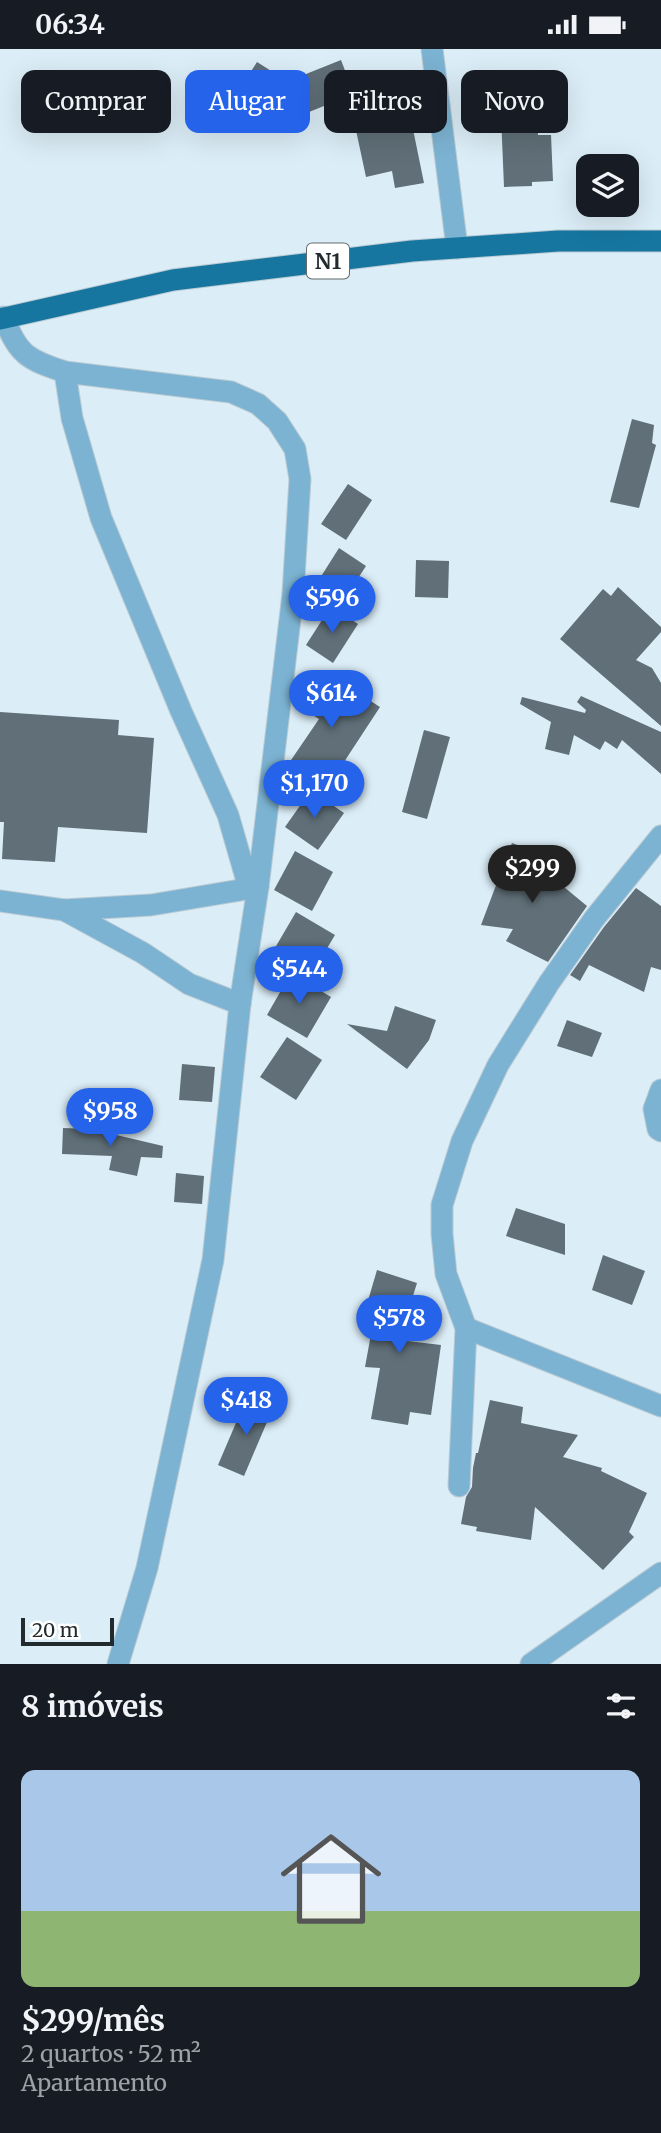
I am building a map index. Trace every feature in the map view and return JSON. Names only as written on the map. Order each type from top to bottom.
[{"type":"highway","name":"N1","points":[[2,318],[173,280],[412,251],[558,241],[661,241]]},
{"type":"street","points":[[432,49],[457,248]]},
{"type":"street","points":[[2,318],[20,350],[41,363],[65,372],[230,391],[258,404],[277,421],[295,449],[300,479],[295,569],[240,1004],[213,1260],[147,1568],[118,1664]]},
{"type":"street","points":[[65,372],[72,418],[101,518],[181,711],[228,815],[254,887]]},
{"type":"street","points":[[460,1486],[466,1328],[446,1274],[442,1205],[462,1141],[498,1065],[549,983],[594,919],[661,837]]},
{"type":"street","points":[[0,901],[64,910],[151,905],[254,887]]},
{"type":"street","points":[[64,910],[143,953],[189,984],[240,1004]]},
{"type":"street","points":[[661,1090],[654,1109],[658,1129],[661,1131]]},
{"type":"street","points":[[466,1328],[661,1406]]},
{"type":"street","points":[[531,1664],[661,1573]]},
{"type":"building","points":[[341,60],[345,70],[324,70],[324,106],[310,112],[310,72]]},
{"type":"building","points":[[257,62],[270,70],[252,70]]},
{"type":"building","points":[[357,133],[414,133],[424,183],[395,188],[392,171],[366,177]]},
{"type":"building","points":[[502,133],[551,135],[553,181],[532,182],[532,186],[504,187]]},
{"type":"building","points":[[632,419],[654,425],[652,443],[656,445],[639,508],[610,502]]},
{"type":"building","points":[[348,484],[372,500],[346,540],[321,524]]},
{"type":"building","points":[[339,548],[366,566],[342,603],[315,586]]},
{"type":"building","points":[[416,560],[449,561],[448,598],[415,597]]},
{"type":"building","points":[[618,587],[661,627],[661,632],[636,660],[652,668],[661,683],[661,726],[560,639],[603,589],[611,596]]},
{"type":"building","points":[[331,606],[358,624],[333,663],[306,645]]},
{"type":"building","points":[[324,671],[380,707],[325,791],[287,766],[319,719],[300,707]]},
{"type":"building","points":[[581,696],[661,732],[661,774],[622,740],[617,749],[605,741],[600,750],[574,735],[569,755],[545,749],[551,722],[520,704],[522,697],[585,713],[586,710],[577,702]]},
{"type":"building","points":[[0,712],[119,720],[118,735],[154,738],[147,833],[58,827],[55,862],[2,859],[4,822],[0,822]]},
{"type":"building","points":[[424,730],[450,737],[427,819],[402,812]]},
{"type":"building","points":[[311,790],[344,813],[318,850],[285,827]]},
{"type":"building","points":[[512,843],[545,855],[537,888],[547,873],[587,906],[548,962],[506,941],[513,929],[481,925]]},
{"type":"building","points":[[295,851],[333,872],[312,911],[274,890]]},
{"type":"building","points":[[636,888],[661,906],[661,970],[651,967],[644,992],[589,965],[580,981],[570,975],[604,927]]},
{"type":"building","points":[[296,912],[335,935],[310,977],[272,953]]},
{"type":"building","points":[[291,973],[331,997],[307,1038],[267,1015]]},
{"type":"building","points":[[395,1006],[436,1020],[429,1040],[407,1069],[347,1024],[387,1031]]},
{"type":"building","points":[[567,1020],[602,1033],[592,1057],[557,1046]]},
{"type":"building","points":[[287,1037],[322,1060],[296,1100],[260,1077]]},
{"type":"building","points":[[182,1064],[215,1067],[212,1102],[179,1100]]},
{"type":"building","points":[[63,1128],[91,1129],[163,1146],[162,1158],[141,1157],[137,1176],[109,1170],[112,1156],[62,1154]]},
{"type":"building","points":[[176,1173],[204,1176],[202,1204],[174,1202]]},
{"type":"building","points":[[516,1208],[565,1224],[565,1255],[506,1236]]},
{"type":"building","points":[[603,1255],[645,1271],[632,1305],[592,1290]]},
{"type":"building","points":[[377,1270],[417,1283],[399,1340],[441,1345],[431,1415],[410,1412],[408,1425],[371,1419],[380,1368],[365,1367],[376,1307],[367,1304]]},
{"type":"building","points":[[247,1397],[273,1408],[244,1476],[218,1465]]},
{"type":"building","points":[[490,1400],[523,1407],[521,1423],[578,1435],[563,1457],[602,1468],[601,1471],[647,1493],[629,1532],[634,1537],[603,1570],[535,1507],[531,1540],[476,1531],[477,1527],[461,1524],[466,1497],[472,1487],[476,1453]]}]
